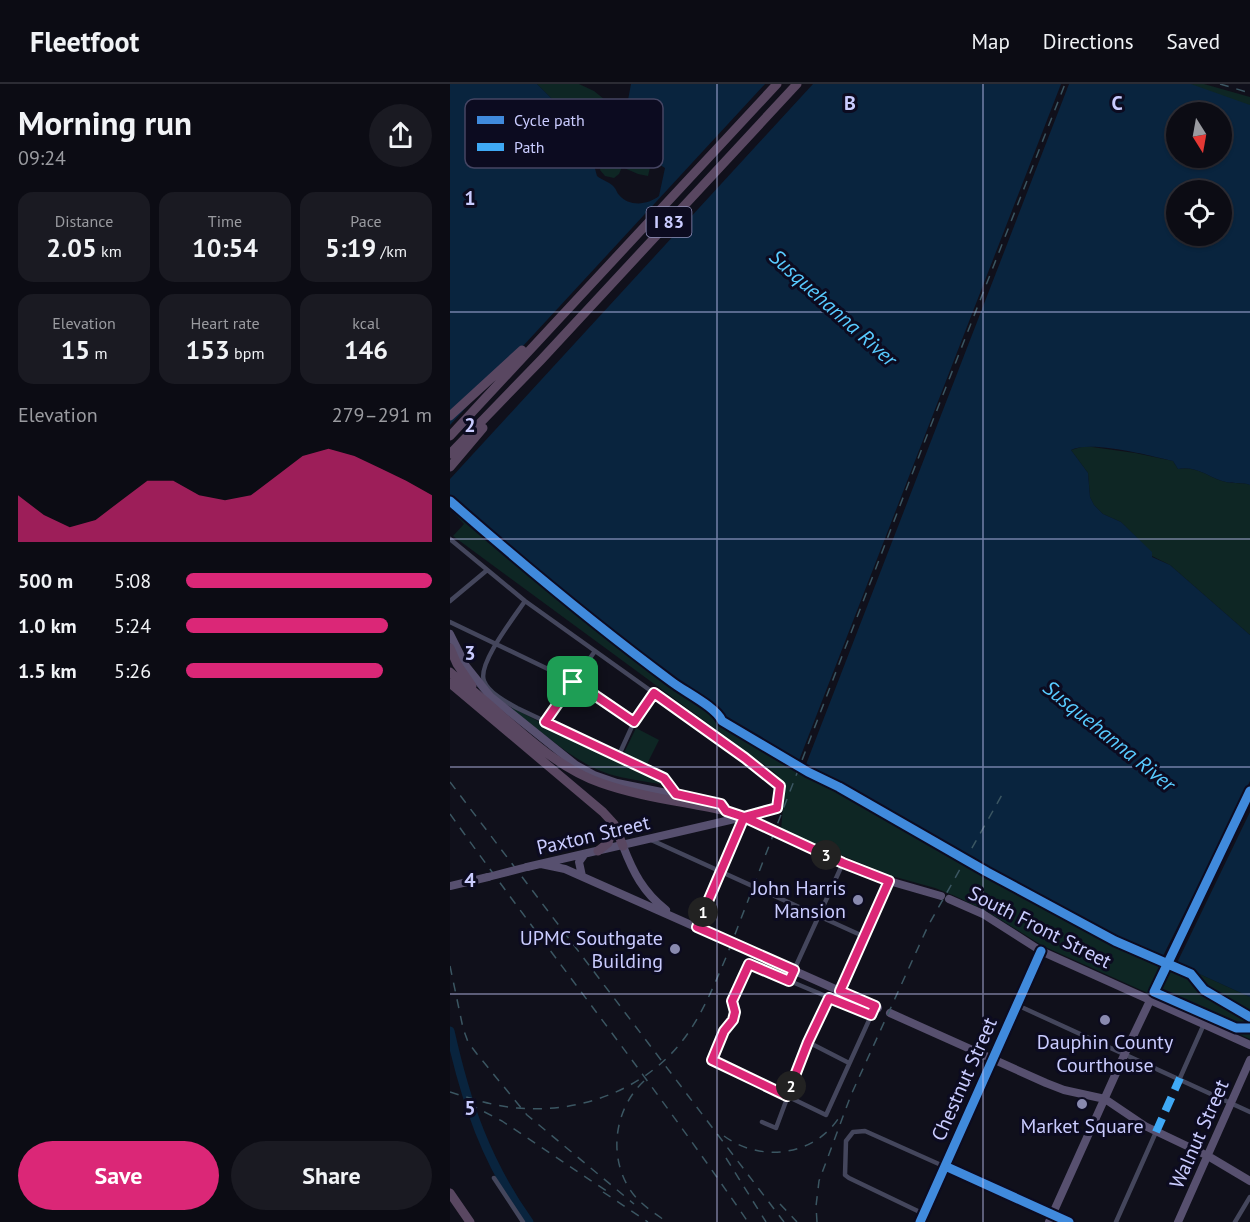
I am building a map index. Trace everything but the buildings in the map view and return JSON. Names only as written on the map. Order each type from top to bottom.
[{"type":"highway","name":"I 83","points":[[450,436],[777,84]]},
{"type":"highway","name":"I 83","points":[[450,454],[541,360],[797,84]]},
{"type":"highway","points":[[450,416],[566,310]]},
{"type":"highway","points":[[450,467],[541,360]]},
{"type":"highway","points":[[450,648],[481,697]]},
{"type":"highway","points":[[450,672],[534,742],[581,774],[600,783],[622,789],[726,811]]},
{"type":"highway","points":[[450,683],[482,712]]},
{"type":"highway","points":[[450,688],[594,803],[614,824],[623,846]]},
{"type":"highway","points":[[598,851],[610,840],[614,824]]},
{"type":"highway","points":[[450,1193],[470,1222]]},
{"type":"main road","name":"South Front Street","points":[[450,634],[460,657],[484,689],[567,759],[585,770],[605,779],[721,804],[726,811],[744,817],[843,863],[889,881],[945,897],[983,914],[1041,951],[1250,1045]]},
{"type":"main road","points":[[1069,1222],[1051,1218],[1164,968],[1250,791]]},
{"type":"main road","name":"Paxton Street","points":[[450,886],[744,817]]},
{"type":"main road","points":[[623,846],[635,876],[646,892],[660,906],[682,920]]},
{"type":"main road","points":[[582,876],[579,862],[585,854]]},
{"type":"main road","points":[[540,864],[557,866],[582,876],[877,1007]]},
{"type":"main road","name":"Chestnut Street","points":[[920,1222],[1041,951]]},
{"type":"main road","points":[[890,1013],[1064,1090],[1105,1099],[1156,1132],[1208,1156],[1250,1181]]},
{"type":"main road","name":"Walnut Street","points":[[1178,1222],[1250,1060]]},
{"type":"street","points":[[450,539],[525,601],[754,764],[780,786],[777,808],[744,817],[697,927]]},
{"type":"street","points":[[450,601],[486,571]]},
{"type":"street","points":[[525,601],[484,668],[483,679],[487,686],[501,699],[545,722],[664,778],[676,794]]},
{"type":"street","points":[[450,622],[577,683],[634,722]]},
{"type":"street","points":[[545,722],[595,651]]},
{"type":"street","points":[[618,757],[634,722],[654,693]]},
{"type":"street","points":[[649,839],[865,936]]},
{"type":"street","points":[[789,981],[843,863]]},
{"type":"street","points":[[840,991],[889,881]]},
{"type":"street","points":[[871,1015],[749,964],[732,1001],[735,1012],[733,1020],[724,1031],[712,1060],[826,1115],[871,1015],[877,1007]]},
{"type":"street","points":[[762,1122],[776,1128],[808,1042],[829,998]]},
{"type":"street","points":[[1017,1005],[1231,1101],[1250,1112]]},
{"type":"street","points":[[1180,1078],[1204,1024]]},
{"type":"street","points":[[808,1042],[849,1063]]},
{"type":"street","points":[[924,1214],[845,1175],[848,1137],[856,1130],[865,1131],[945,1166],[1051,1218]]},
{"type":"street","points":[[1116,1222],[1156,1132]]},
{"type":"street","points":[[494,1178],[523,1222]]},
{"type":"street","points":[[1234,1222],[1250,1197]]},
{"type":"green space","points":[[537,84],[579,84],[604,99],[552,99]]},
{"type":"green space","points":[[1182,84],[1204,84],[1250,97],[1250,106]]},
{"type":"green space","points":[[600,168],[622,168],[614,178],[605,176]]},
{"type":"green space","points":[[624,168],[650,168],[648,176]]},
{"type":"green space","points":[[1085,446],[1173,461],[1178,469],[1197,470],[1226,482],[1250,485],[1250,635],[1170,565],[1152,556],[1151,552],[1121,522],[1103,514],[1094,505],[1090,497],[1088,473],[1071,450]]},
{"type":"green space","points":[[450,496],[575,602],[677,683],[738,725],[1072,913],[1127,941],[1250,997],[1250,1039],[1043,946],[988,912],[955,896],[892,876],[781,830],[785,784],[774,772],[453,536],[464,524],[450,509]]},
{"type":"green space","points":[[512,707],[660,779],[660,784],[621,777],[595,769],[558,745],[512,710]]},
{"type":"green space","points":[[636,728],[659,740],[647,764],[624,753]]},
{"type":"water","name":"Susquehanna River","points":[[450,84],[537,84],[552,99],[465,99],[465,168],[595,168],[597,176],[612,185],[623,199],[633,203],[644,203],[659,196],[665,168],[663,167],[663,99],[628,99],[631,84],[1191,84],[1250,105],[1250,485],[1226,482],[1197,470],[1178,469],[1173,461],[1136,453],[1092,447],[1071,450],[1088,473],[1090,497],[1094,505],[1103,514],[1121,522],[1152,552],[1152,557],[1170,565],[1250,635],[1250,997],[1127,941],[1072,913],[746,730],[677,683],[589,613],[450,496]]},
{"type":"pier","points":[[765,84],[813,84],[450,479],[450,425]]},
{"type":"pier","points":[[1061,84],[1069,84],[805,767],[798,763]]},
{"type":"pier","points":[[1250,781],[1250,812],[1175,967],[1161,960]]},
{"type":"waterway","points":[[450,1031],[463,1083],[479,1131],[501,1177],[529,1222]]},
{"type":"railway","points":[[450,1092],[491,1104],[517,1108],[565,1107],[588,1102],[632,1084],[652,1070],[670,1055],[698,1017],[727,955],[1065,84]]},
{"type":"railway","points":[[1220,84],[1250,93]]},
{"type":"railway","points":[[450,782],[784,1222]]},
{"type":"railway","points":[[817,1222],[819,1181],[851,1095],[928,926],[1003,793]]},
{"type":"railway","points":[[450,814],[675,1119],[748,1222]]},
{"type":"railway","points":[[450,966],[463,1028],[468,1042],[477,1054],[527,1115],[634,1204]]},
{"type":"railway","points":[[644,1081],[626,1104],[621,1118],[617,1146],[618,1161],[622,1175],[637,1198],[667,1222]]},
{"type":"railway","points":[[469,1104],[502,1121],[611,1194]]},
{"type":"railway","points":[[724,1136],[753,1150],[784,1152],[814,1141],[827,1132],[838,1119]]},
{"type":"railway","points":[[726,1158],[766,1222]]},
{"type":"railway","points":[[603,1192],[648,1222]]},
{"type":"railway","points":[[780,1204],[797,1222]]},
{"type":"marked path","points":[[1156,1132],[1180,1078]]},
{"type":"cycle path","points":[[450,501],[587,616],[672,682],[707,705],[722,721],[987,872],[1115,941],[1191,974],[1204,990],[1250,1017]]},
{"type":"cycle path","points":[[1250,791],[1154,992],[1236,1028],[1250,1028]]},
{"type":"cycle path","points":[[920,1222],[1041,951]]},
{"type":"cycle path","points":[[945,1166],[1069,1222]]},
{"type":"place","name":"John Harris Mansion","points":[[858,900]]},
{"type":"place","name":"UPMC Southgate Building","points":[[675,949]]},
{"type":"place","name":"Dauphin County Courthouse","points":[[1105,1020]]},
{"type":"place","name":"Market Square","points":[[1082,1104]]},
{"type":"route","points":[[573,682],[545,722],[664,778],[676,794],[721,804],[726,811],[744,817],[697,927],[794,970],[789,981],[749,964],[732,1001],[735,1012],[733,1020],[724,1031],[712,1060],[787,1096],[808,1042],[829,998],[871,1015],[875,1006],[840,991],[889,881],[843,863],[744,817],[777,808],[780,786],[770,776],[654,693],[634,722],[573,682]]}]
